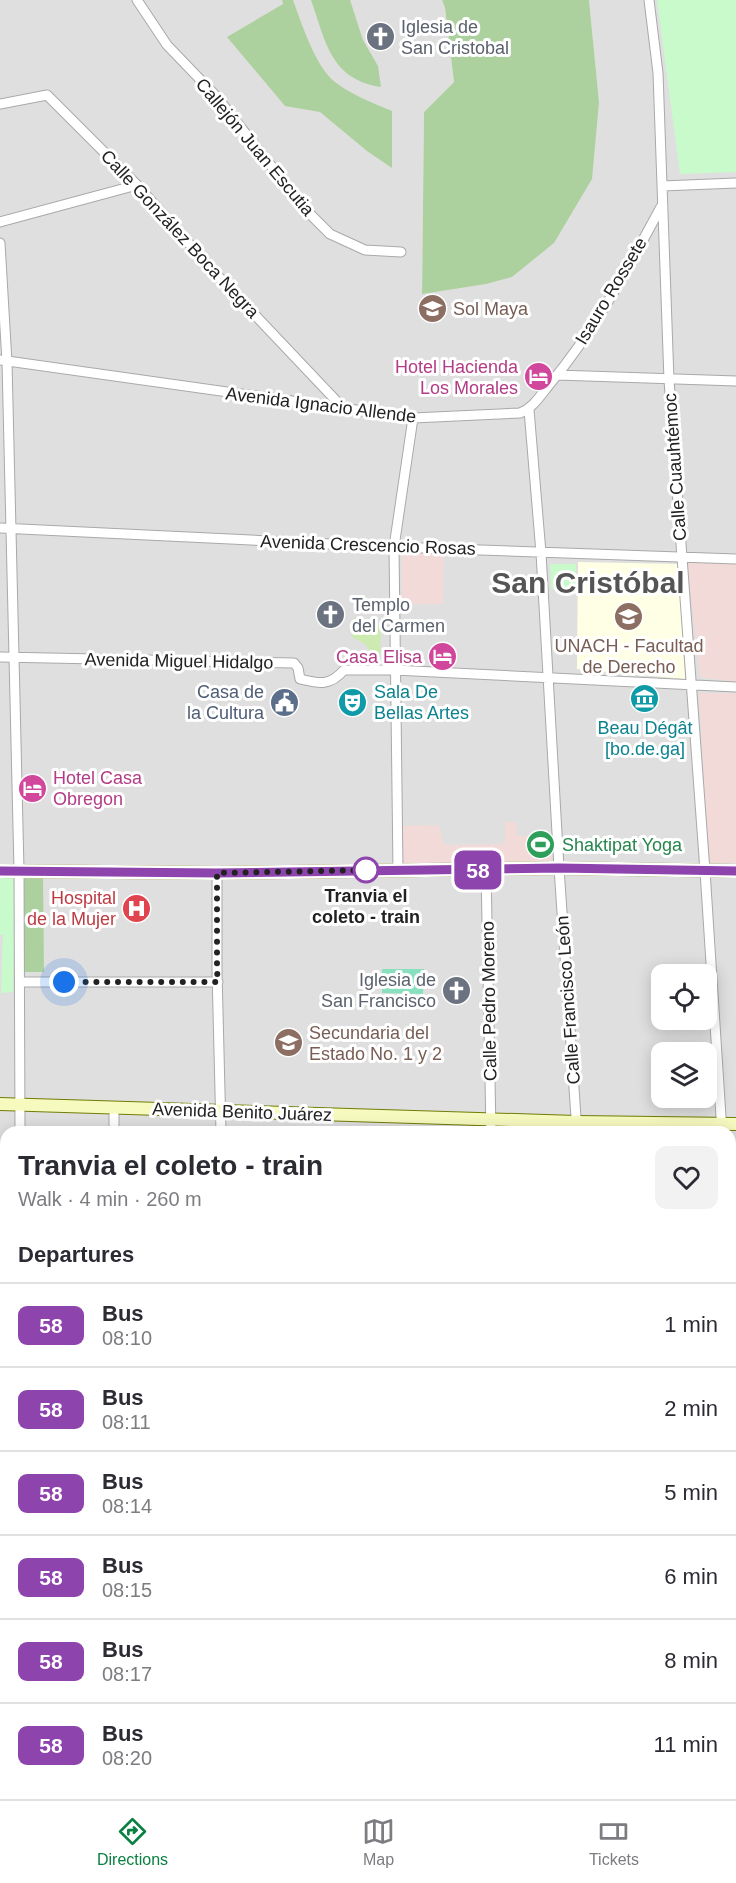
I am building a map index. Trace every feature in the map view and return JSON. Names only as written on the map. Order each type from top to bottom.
[{"type":"street","name":"Callejón Juan Escutia","points":[[137,0],[167,45],[216,96],[306,210],[330,234],[364,250],[401,252]]},
{"type":"street","name":"Calle Cuauhtémoc","points":[[649,0],[658,73],[669,380],[721,1126]]},
{"type":"street","name":"Calle González Boca Negra","points":[[0,104],[47,94],[137,185],[218,276],[345,410]]},
{"type":"street","points":[[662,186],[736,183]]},
{"type":"street","points":[[0,222],[137,185]]},
{"type":"street","name":"Isauro Rossete","points":[[557,375],[608,304],[662,205]]},
{"type":"street","points":[[0,243],[4,361],[5,528],[14,657],[19,870],[20,1126]]},
{"type":"street","name":"Avenida Ignacio Allende","points":[[4,361],[413,418],[520,413],[529,410]]},
{"type":"street","points":[[529,410],[557,375],[736,381]]},
{"type":"street","name":"Calle Francisco León","points":[[529,410],[541,553],[577,1126]]},
{"type":"street","points":[[398,870],[394,547],[413,418]]},
{"type":"street","name":"Avenida Crescencio Rosas","points":[[5,528],[394,547],[736,560]]},
{"type":"street","name":"Avenida Miguel Hidalgo","points":[[0,657],[294,663],[298,668],[300,679],[326,683],[337,678],[344,670],[394,670],[736,687]]},
{"type":"street","points":[[0,871],[217,873],[559,868],[736,871]]},
{"type":"street","name":"Calle Pedro Moreno","points":[[486,870],[491,1126]]},
{"type":"street","points":[[217,873],[221,1126]]},
{"type":"street","points":[[20,982],[218,982]]},
{"type":"street","name":"Avenida Benito Juárez","points":[[0,1104],[492,1119],[566,1126]]},
{"type":"street","points":[[114,1108],[114,1126]]},
{"type":"shaded area","points":[[0,0],[442,0],[445,8],[454,82],[424,112],[422,293],[599,102],[589,0],[736,0],[736,1126],[0,1126]]},
{"type":"shaded area","points":[[402,551],[444,552],[443,604],[402,604]]},
{"type":"shaded area","name":"UNACH - Facultad de Derecho","points":[[578,562],[679,564],[685,679],[577,669]]},
{"type":"shaded area","points":[[687,562],[736,563],[736,682],[700,677]]},
{"type":"shaded area","points":[[699,693],[736,693],[736,863],[708,863]]},
{"type":"shaded area","points":[[505,822],[516,822],[517,836],[551,836],[551,862],[403,865],[402,826],[438,825],[445,845],[505,844]]},
{"type":"green space","points":[[282,0],[293,0],[315,56],[328,75],[348,91],[392,111],[392,168],[367,151],[320,112],[285,106],[227,37],[283,4]]},
{"type":"green space","points":[[311,0],[350,0],[363,40],[378,66],[381,87],[364,83],[340,67],[326,44]]},
{"type":"green space","points":[[442,0],[589,0],[599,102],[592,179],[554,243],[512,277],[486,284],[422,294],[424,112],[454,82],[445,8]]},
{"type":"green space","points":[[657,0],[736,0],[736,172],[680,174]]},
{"type":"green space","points":[[550,564],[576,564],[576,589],[551,589]]},
{"type":"green space","points":[[353,618],[381,626],[380,657],[367,648],[367,645],[352,637]]},
{"type":"green space","points":[[43,873],[44,972],[22,972],[21,877]]},
{"type":"green space","points":[[15,875],[13,992],[1,993],[3,935],[0,935],[0,876]]},
{"type":"green space","points":[[382,969],[424,969],[423,994],[382,993]]},
{"type":"bus line","name":"58","points":[[0,871],[217,873],[559,868],[736,871]]},
{"type":"place","name":"Iglesia de San Cristobal","points":[[380,37]]},
{"type":"place","name":"Sol Maya","points":[[432,309]]},
{"type":"place","name":"Hotel Hacienda Los Morales","points":[[539,377]]},
{"type":"place","name":"Templo del Carmen","points":[[331,615]]},
{"type":"place","name":"UNACH - Facultad de Derecho","points":[[629,617]]},
{"type":"place","name":"Casa Elisa","points":[[443,657]]},
{"type":"place","name":"Beau Dégât [bo.de.ga]","points":[[645,699]]},
{"type":"place","name":"Casa de la Cultura","points":[[285,702]]},
{"type":"place","name":"Sala De Bellas Artes","points":[[353,702]]},
{"type":"place","name":"Hotel Casa Obregon","points":[[32,788]]},
{"type":"place","name":"Shaktipat Yoga","points":[[541,845]]},
{"type":"place","name":"Tranvia el coleto - train","points":[[366,870]]},
{"type":"place","name":"Hospital de la Mujer","points":[[137,908]]},
{"type":"place","name":"Iglesia de San Francisco","points":[[457,990]]},
{"type":"place","name":"Secundaria del Estado No. 1 y 2","points":[[288,1043]]},
{"type":"district","name":"San Cristóbal","points":[[588,582]]},
{"type":"route","points":[[64,982],[218,982],[217,873],[374,870],[366,870]]}]
